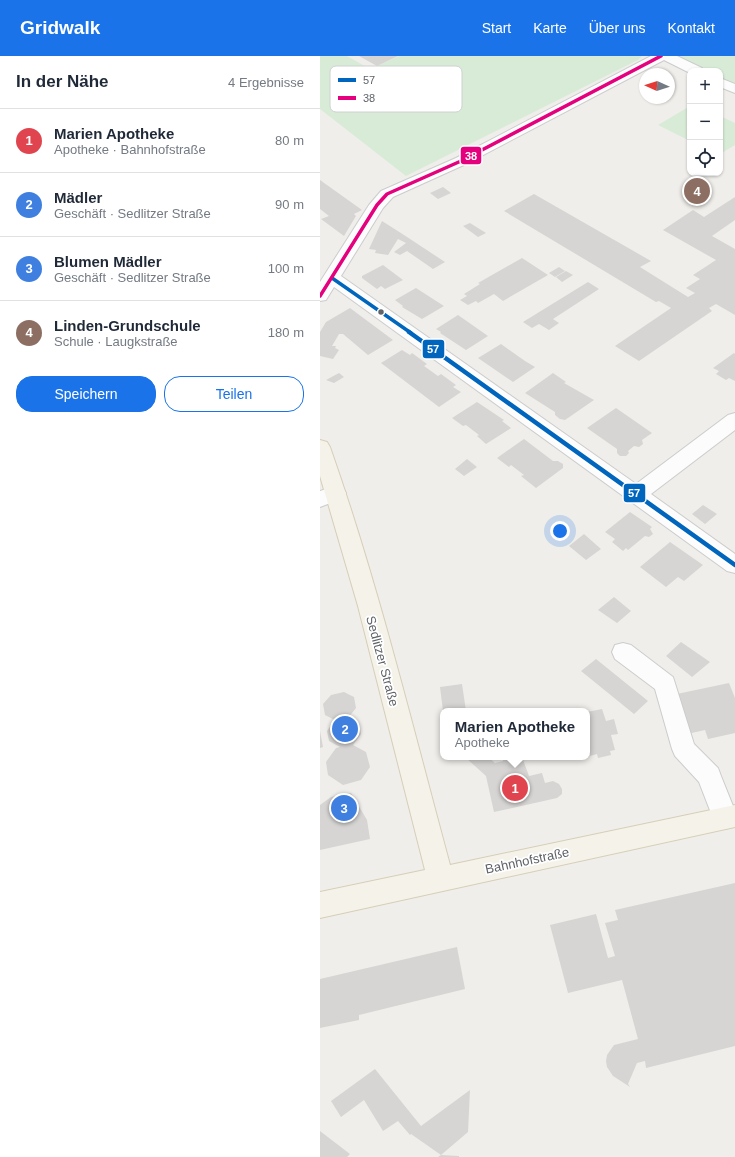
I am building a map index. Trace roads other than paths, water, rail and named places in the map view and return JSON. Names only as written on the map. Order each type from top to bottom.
[{"type":"main road","name":"Sedlitzer Straße","points":[[320,447],[328,496],[369,606],[440,878]]},
{"type":"main road","name":"Bahnhofstraße","points":[[320,905],[440,878],[730,817]]},
{"type":"street","points":[[320,296],[376,205],[387,194],[462,161],[661,56]]},
{"type":"street","points":[[666,56],[691,68]]},
{"type":"street","points":[[723,83],[735,89]]},
{"type":"street","points":[[332,278],[735,565]]},
{"type":"street","points":[[637,494],[733,425]]},
{"type":"street","points":[[624,652],[665,684],[684,749],[709,776],[730,817]]},
{"type":"place","name":"Linden-Grundschule","points":[[697,191]]},
{"type":"place","name":"Mädler","points":[[345,729]]},
{"type":"place","name":"Marien Apotheke","points":[[515,788]]},
{"type":"place","name":"Blumen Mädler","points":[[344,808]]}]
